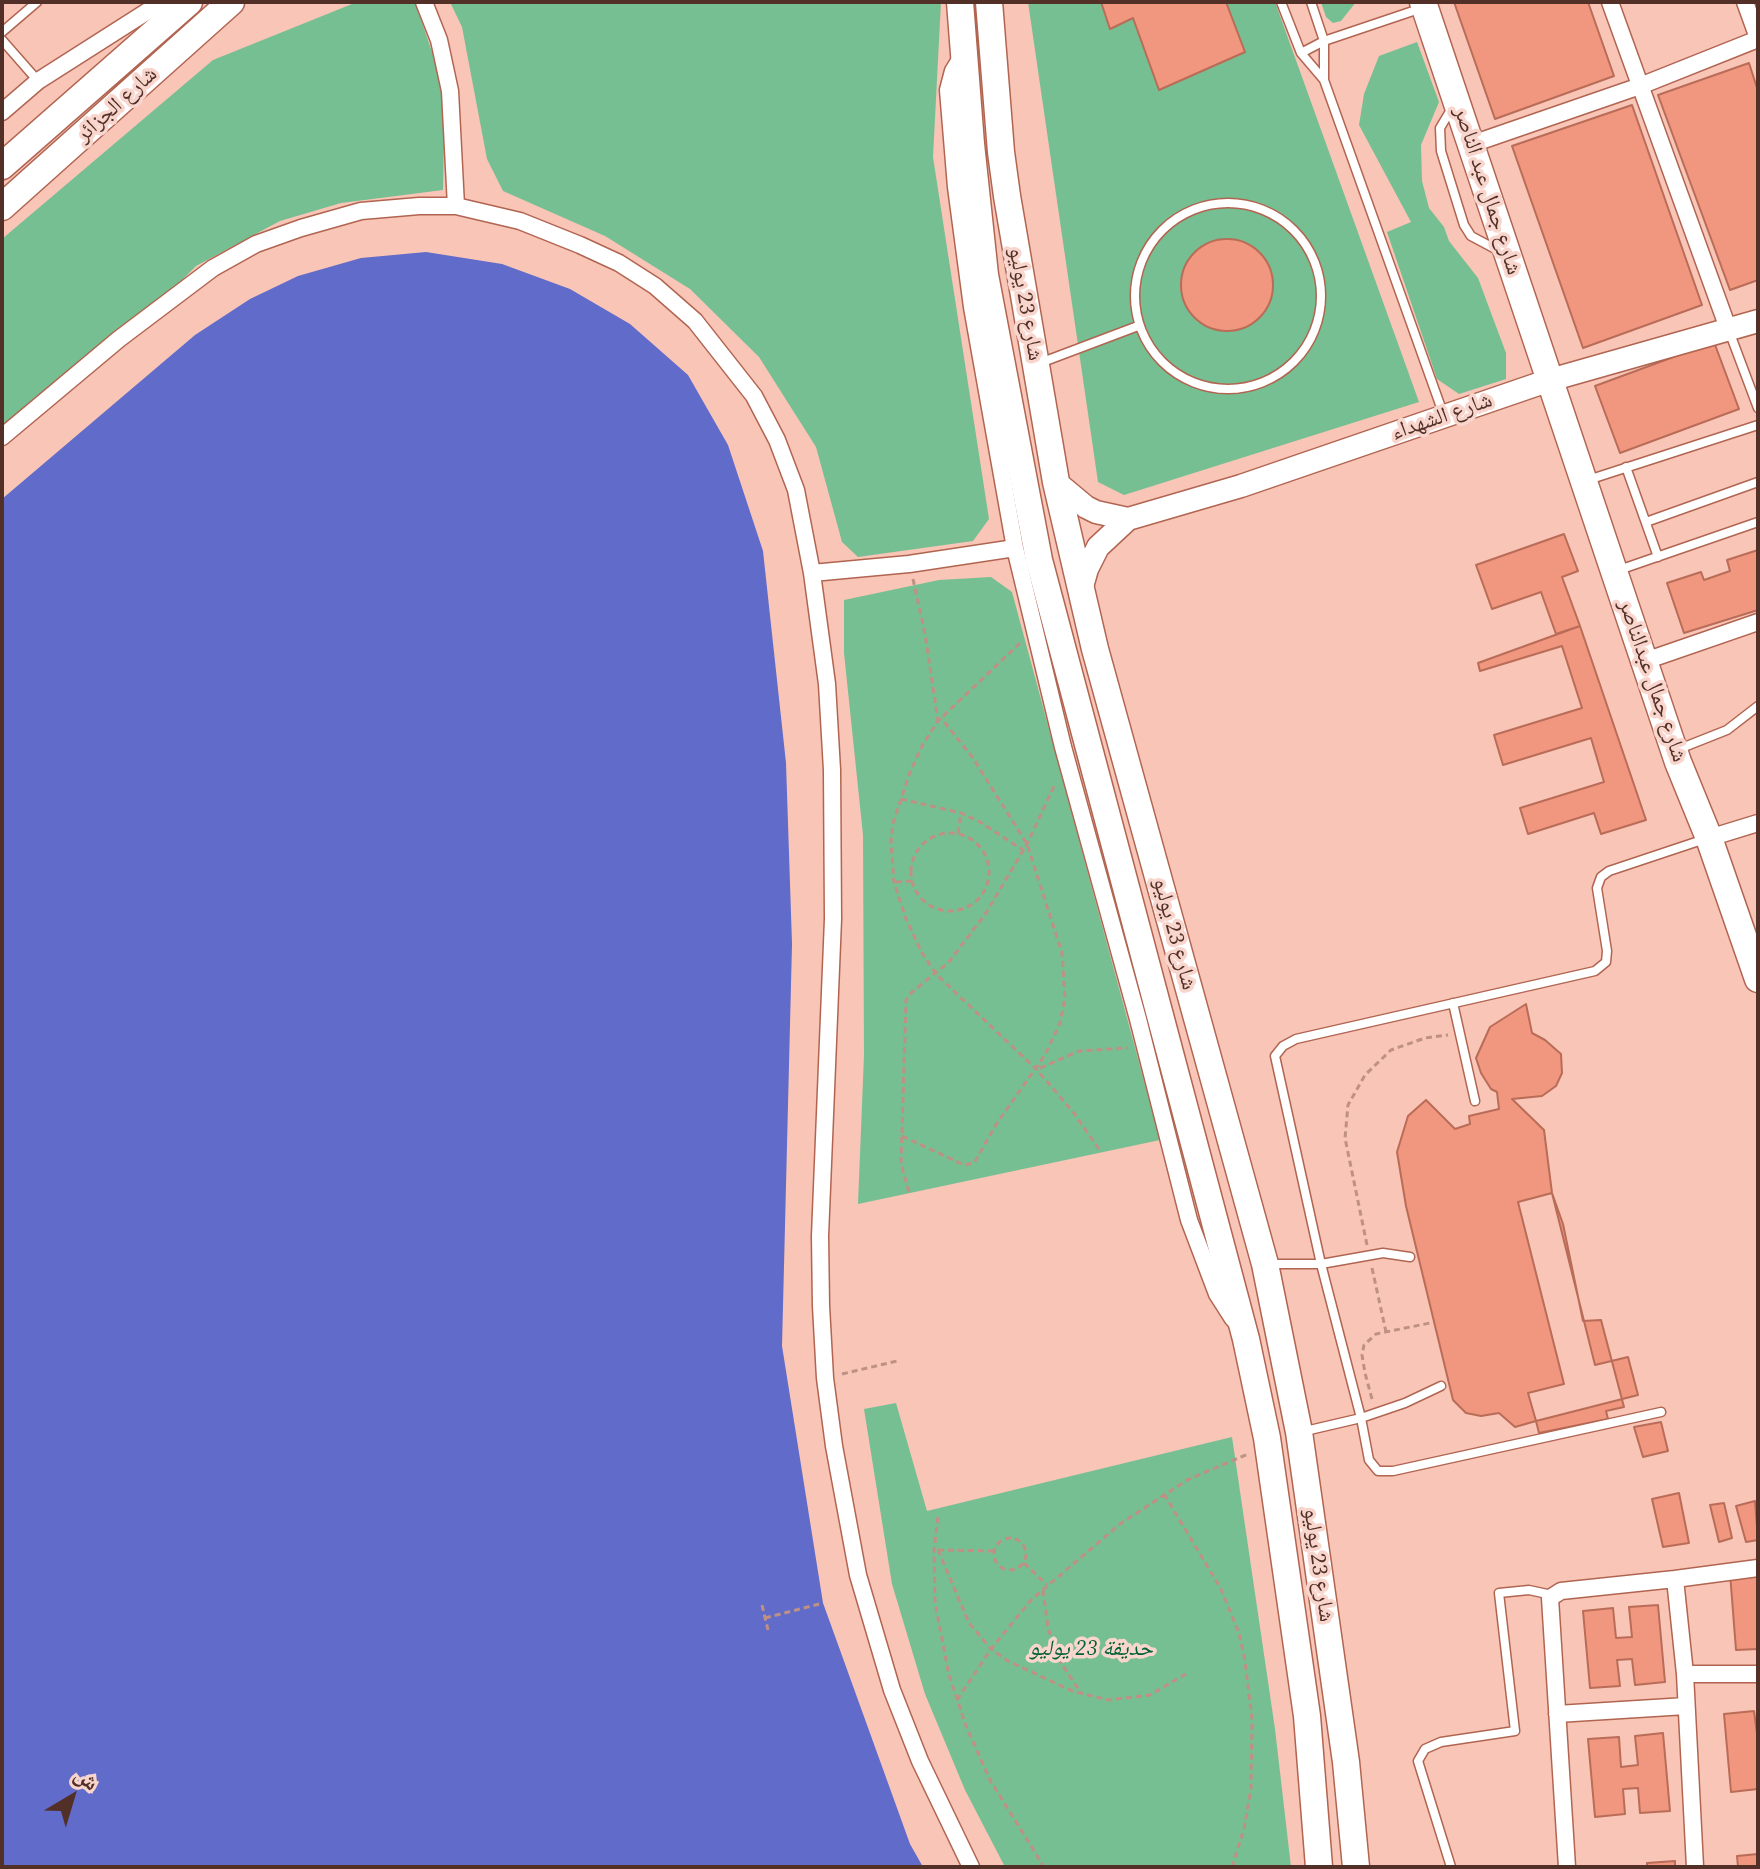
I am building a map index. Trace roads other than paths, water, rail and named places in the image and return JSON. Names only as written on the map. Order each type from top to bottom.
[{"type":"main road","name":"شارع الجزائر","points":[[2,166],[189,2]]},
{"type":"main road","name":"شارع الجزائر","points":[[2,207],[231,2]]},
{"type":"main road","name":"شارع 23 يوليو","points":[[960,2],[985,275],[1071,728],[1246,1339],[1268,1442],[1307,1716],[1319,1867]]},
{"type":"main road","name":"شارع 23 يوليو","points":[[989,2],[1001,152],[1056,482],[1111,710],[1265,1264],[1299,1432],[1346,1762],[1356,1867]]},
{"type":"main road","name":"شارع جمال عبد الناصر","points":[[1423,4],[1550,380]]},
{"type":"main road","name":"شارع جمال عبدالناصر","points":[[1550,380],[1675,751],[1758,979]]},
{"type":"main road","points":[[1268,1442],[1299,1432]]},
{"type":"street","points":[[424,2],[439,40],[450,91],[456,206]]},
{"type":"street","points":[[1610,2],[1729,331]]},
{"type":"street","points":[[1472,144],[1640,86],[1758,39],[1745,2]]},
{"type":"street","points":[[2,112],[38,81],[154,4]]},
{"type":"street","points":[[964,53],[953,71],[948,90],[956,187],[972,307],[1015,548],[1034,629],[1071,728],[1067,759],[1189,1220],[1217,1294],[1246,1339]]},
{"type":"street","points":[[2,437],[130,331],[213,268],[256,244],[361,211],[419,206],[456,206],[520,221],[593,251],[655,286],[695,321],[754,396],[777,440],[796,490],[812,573],[827,684],[832,770],[833,919],[820,1236],[825,1378],[845,1508],[858,1575],[874,1633],[920,1761],[971,1867]]},
{"type":"street","name":"شارع الشهداء","points":[[1081,590],[1098,547],[1128,519],[1241,486],[1550,380],[1758,321]]},
{"type":"street","points":[[1056,482],[1086,507],[1128,519]]},
{"type":"street","points":[[812,573],[909,564],[1015,548]]},
{"type":"street","points":[[1645,661],[1758,622]]},
{"type":"street","points":[[1709,838],[1758,823]]},
{"type":"street","points":[[1567,1867],[1549,1602],[1552,1595],[1561,1591],[1758,1568]]},
{"type":"street","points":[[1675,1579],[1685,1674],[1695,1867]]},
{"type":"street","points":[[1685,1674],[1758,1674]]},
{"type":"street","points":[[1557,1714],[1686,1706]]},
{"type":"lane","points":[[1281,2],[1301,53],[1324,80]]},
{"type":"lane","points":[[1311,2],[1324,41],[1324,80],[1444,415]]},
{"type":"lane","points":[[2,32],[32,4]]},
{"type":"lane","points":[[1301,53],[1324,41],[1423,4]]},
{"type":"lane","points":[[2,40],[38,81]]},
{"type":"lane","points":[[1457,100],[1440,128],[1441,151],[1464,225],[1471,236],[1509,256]]},
{"type":"lane","points":[[1218,201],[1260,206],[1295,229],[1318,265],[1322,307],[1308,347],[1278,376],[1238,390],[1196,385],[1172,370],[1161,362],[1138,326],[1134,284],[1148,244],[1178,215],[1218,201]]},
{"type":"lane","points":[[1036,365],[1138,326]]},
{"type":"lane","points":[[1729,331],[1758,408]]},
{"type":"lane","points":[[1584,481],[1758,425]]},
{"type":"lane","points":[[1626,467],[1658,557]]},
{"type":"lane","points":[[1646,522],[1758,482]]},
{"type":"lane","points":[[1615,572],[1758,522]]},
{"type":"lane","points":[[1675,751],[1727,730],[1758,706]]},
{"type":"lane","points":[[1661,1412],[1393,1471],[1378,1471],[1369,1460],[1275,1056],[1283,1046],[1296,1039],[1595,971],[1606,962],[1607,951],[1597,888],[1601,877],[1609,871],[1709,838]]},
{"type":"lane","points":[[1453,1003],[1475,1101]]},
{"type":"lane","points":[[1265,1264],[1321,1264],[1383,1253],[1410,1257]]},
{"type":"lane","points":[[1299,1432],[1361,1418],[1441,1386]]},
{"type":"lane","points":[[1451,1867],[1418,1761],[1425,1749],[1441,1742],[1515,1731],[1499,1593],[1529,1590],[1552,1595]]},
{"type":"water","points":[[426,252],[502,264],[570,289],[630,324],[688,375],[728,445],[763,551],[786,763],[792,944],[782,1346],[823,1603],[910,1844],[923,1867],[2,1867],[2,499],[195,335],[250,299],[298,276],[361,258]]},
{"type":"park label","name":"حديقة 23 يوليو","points":[[1091,1649]]}]
